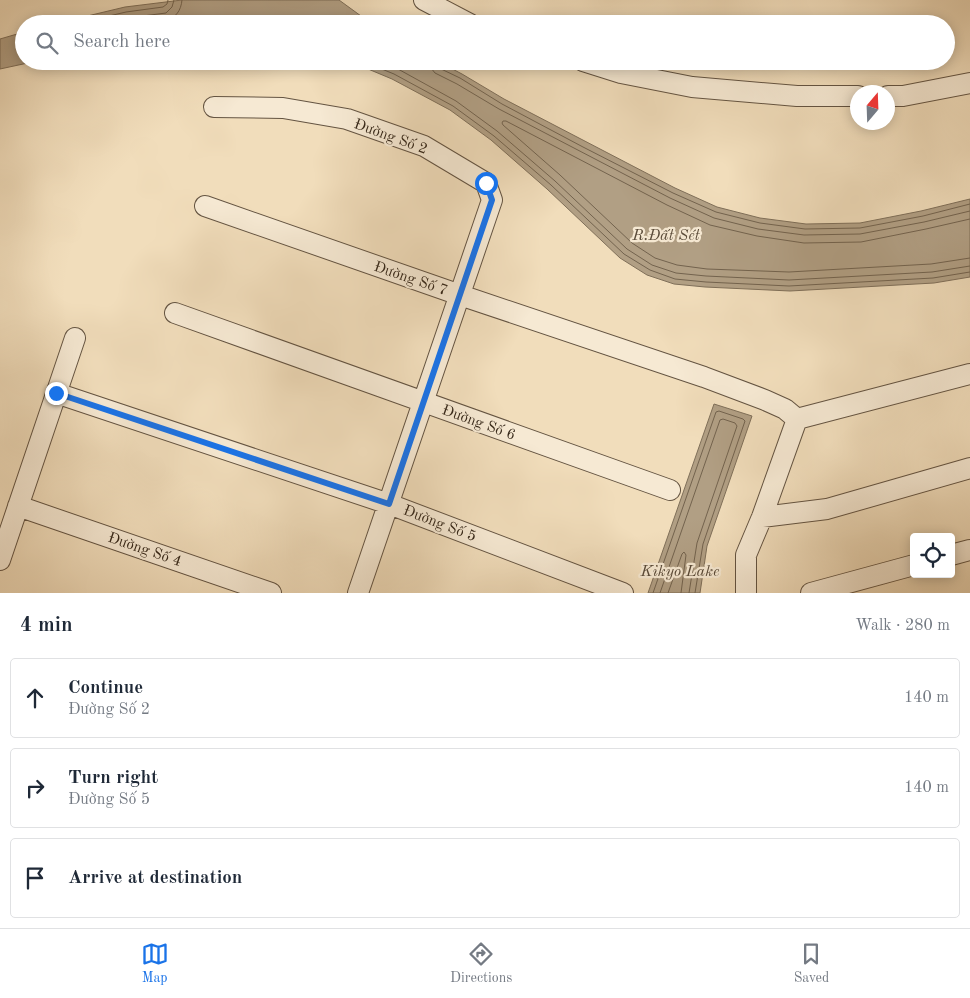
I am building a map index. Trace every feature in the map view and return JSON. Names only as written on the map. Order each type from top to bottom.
[{"type":"street","points":[[424,0],[453,15]]},
{"type":"street","points":[[611,70],[692,87],[797,96],[850,96]]},
{"type":"street","points":[[895,96],[970,83]]},
{"type":"street","name":"Đường Số 2","points":[[214,107],[283,108],[347,119],[424,146],[486,183],[492,200],[358,593]]},
{"type":"street","name":"Đường Số 7","points":[[205,206],[460,295],[704,377],[785,408],[797,419]]},
{"type":"street","name":"Đường Số 6","points":[[175,313],[670,490]]},
{"type":"street","points":[[0,560],[74,338]]},
{"type":"street","points":[[746,593],[746,554],[762,516],[797,419],[970,374]]},
{"type":"street","name":"Đường Số 5","points":[[56,393],[389,504],[623,593]]},
{"type":"street","points":[[762,516],[827,509],[970,468]]},
{"type":"street","name":"Đường Số 4","points":[[18,506],[271,593]]},
{"type":"street","points":[[955,554],[970,550]]},
{"type":"street","points":[[811,593],[910,566]]},
{"type":"water","points":[[182,0],[339,0],[360,15],[92,15],[125,7]]},
{"type":"water","points":[[15,35],[15,66],[0,69],[0,39]]},
{"type":"water","name":"R.Đất Sét","points":[[370,70],[454,70],[504,99],[675,188],[717,207],[760,218],[806,224],[860,223],[970,199],[970,277],[934,283],[790,291],[674,284],[647,275],[620,258],[547,189],[491,140],[450,110],[392,79]]},
{"type":"water","name":"Kikyo Lake","points":[[714,404],[752,416],[707,546],[700,593],[648,593]]},
{"type":"route","points":[[56,393],[389,504],[492,200],[486,183]]}]
